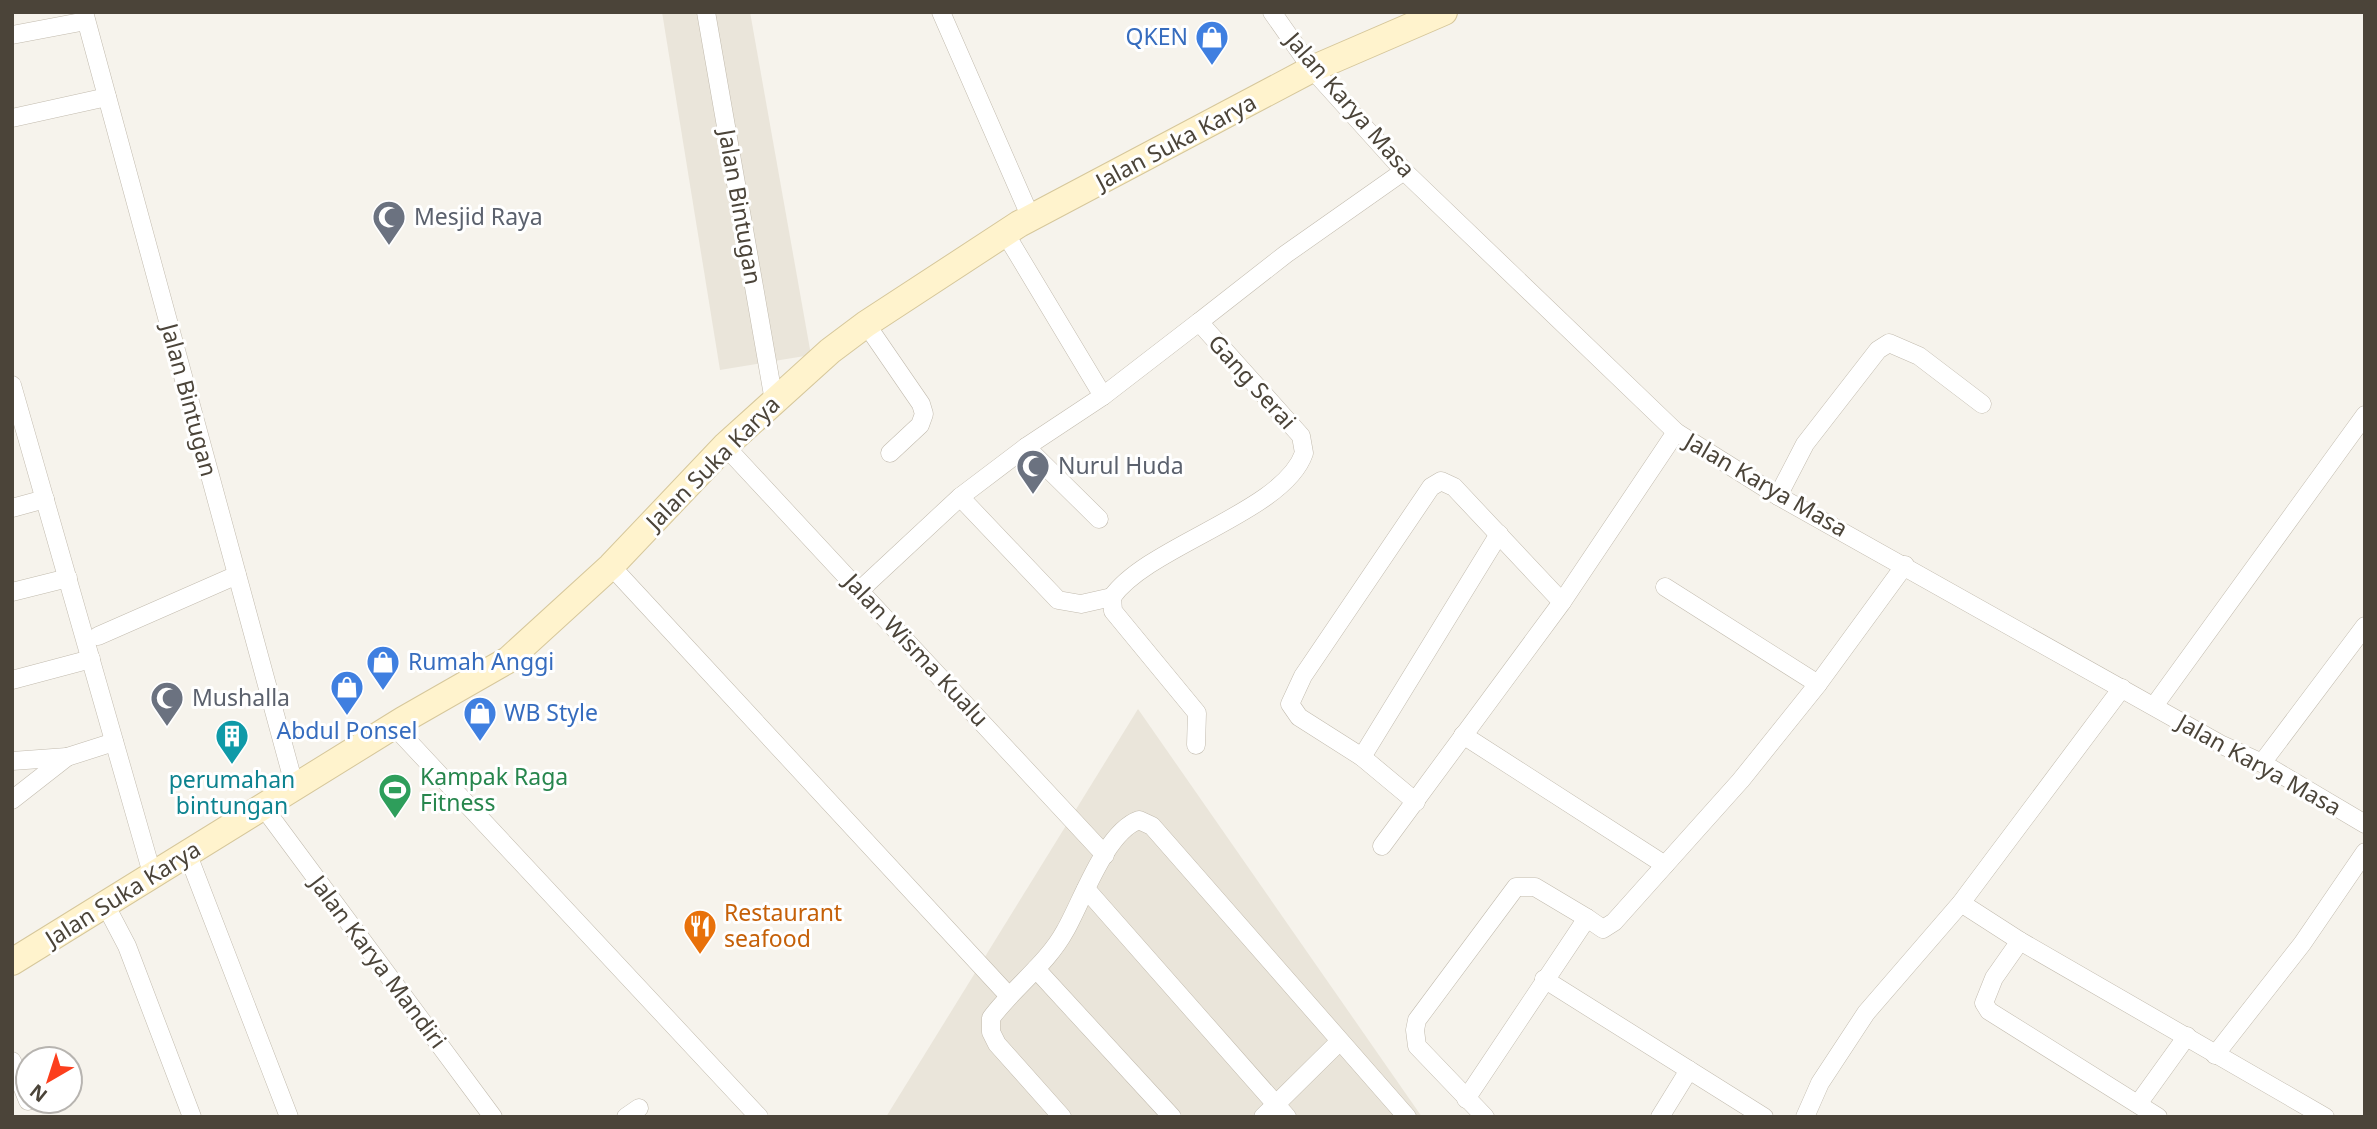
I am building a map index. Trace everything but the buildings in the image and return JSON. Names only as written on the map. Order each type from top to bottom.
[{"type":"main road","name":"Jalan Suka Karya","points":[[12,962],[108,911],[188,855],[394,726],[508,660],[611,566],[725,446],[866,324],[1031,218],[1312,69],[1444,12]]},
{"type":"street","name":"Jalan Bintugan","points":[[706,12],[774,401]]},
{"type":"street","points":[[941,12],[1031,218]]},
{"type":"street","name":"Jalan Karya Masa","points":[[1272,12],[1312,69],[1404,171],[1676,432],[1778,496],[2222,745],[2262,763],[2365,824]]},
{"type":"street","name":"Jalan Bintugan","points":[[85,16],[295,788]]},
{"type":"street","points":[[12,35],[85,16]]},
{"type":"street","points":[[12,118],[107,97]]},
{"type":"street","name":"Gang Serai","points":[[1112,597],[1134,576],[1280,485],[1304,453],[1301,436],[1199,323],[1286,254],[1404,171]]},
{"type":"street","points":[[1004,233],[1103,396]]},
{"type":"street","points":[[859,591],[960,497],[1026,447],[1103,396],[1199,323]]},
{"type":"street","points":[[866,324],[921,404],[925,414],[920,425],[890,453]]},
{"type":"street","points":[[1778,496],[1805,444],[1878,350],[1889,343],[1919,356],[1982,404]]},
{"type":"street","points":[[12,385],[18,430],[45,499],[153,877]]},
{"type":"street","points":[[2154,706],[2365,415]]},
{"type":"street","points":[[1382,846],[1562,602],[1676,432]]},
{"type":"street","name":"Jalan Wisma Kualu","points":[[725,446],[1105,855]]},
{"type":"street","points":[[1026,447],[1099,519]]},
{"type":"street","points":[[1416,802],[1362,757],[1295,713],[1290,700],[1303,676],[1432,487],[1441,481],[1454,487],[1562,602]]},
{"type":"street","points":[[960,497],[1058,600],[1081,604],[1112,597],[1113,611],[1197,713],[1196,745]]},
{"type":"street","points":[[12,508],[45,499]]},
{"type":"street","points":[[1362,757],[1499,534]]},
{"type":"street","points":[[1485,1117],[1417,1046],[1415,1030],[1418,1020],[1516,887],[1526,884],[1535,887],[1599,928],[1611,926],[1741,780],[1818,684],[1905,565]]},
{"type":"street","points":[[611,566],[1008,995]]},
{"type":"street","points":[[99,636],[237,575]]},
{"type":"street","points":[[12,592],[68,578]]},
{"type":"street","points":[[1665,587],[1818,684]]},
{"type":"street","points":[[2262,763],[2365,626]]},
{"type":"street","points":[[12,680],[91,659]]},
{"type":"street","points":[[1805,1117],[1820,1083],[1866,1013],[1961,903],[2122,688]]},
{"type":"street","points":[[394,726],[759,1117]]},
{"type":"street","points":[[1463,735],[1665,865]]},
{"type":"street","points":[[12,761],[67,757],[114,742]]},
{"type":"street","points":[[12,800],[67,757]]},
{"type":"street","name":"Jalan Karya Mandiri","points":[[264,808],[492,1117]]},
{"type":"street","points":[[1062,1117],[993,1038],[991,1017],[1008,995],[1037,969],[1064,933],[1105,855],[1127,825],[1139,820],[1152,826],[1407,1117]]},
{"type":"street","points":[[2215,1055],[2302,944],[2365,852]]},
{"type":"street","points":[[188,855],[289,1117]]},
{"type":"street","points":[[1086,889],[1275,1113],[1339,1042]]},
{"type":"street","points":[[1961,903],[2020,941],[2325,1117]]},
{"type":"street","points":[[108,911],[127,946],[192,1117]]},
{"type":"street","points":[[1466,1099],[1587,918]]},
{"type":"street","points":[[2020,941],[1994,978],[1985,998],[1986,1007],[1996,1018],[2158,1117]]},
{"type":"street","points":[[1037,969],[1172,1117]]},
{"type":"street","points":[[1544,979],[1764,1117]]},
{"type":"street","points":[[2138,1104],[2187,1036]]},
{"type":"street","points":[[1660,1117],[1689,1070]]},
{"type":"shaded area","points":[[662,12],[750,12],[811,355],[720,370]]},
{"type":"shaded area","points":[[1138,709],[1422,1117],[886,1117]]},
{"type":"place","name":"QKEN","points":[[1212,67]]},
{"type":"place","name":"Mesjid Raya","points":[[389,247]]},
{"type":"place","name":"Nurul Huda","points":[[1033,496]]},
{"type":"place","name":"Rumah Anggi","points":[[383,692]]},
{"type":"place","name":"Abdul Ponsel","points":[[347,717]]},
{"type":"place","name":"Mushalla","points":[[167,728]]},
{"type":"place","name":"WB Style","points":[[480,743]]},
{"type":"place","name":"perumahan bintungan","points":[[232,766]]},
{"type":"place","name":"Kampak Raga Fitness","points":[[395,820]]},
{"type":"place","name":"Restaurant seafood","points":[[700,956]]}]
